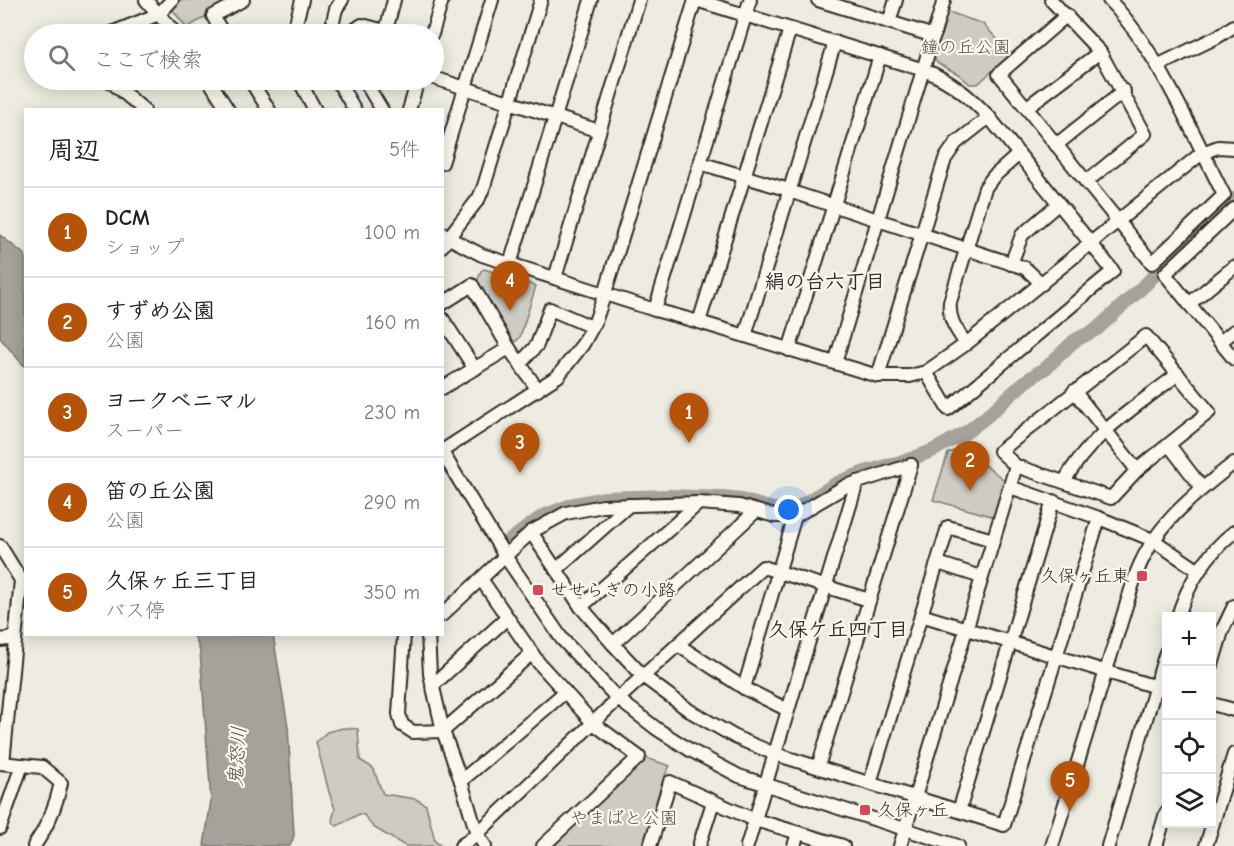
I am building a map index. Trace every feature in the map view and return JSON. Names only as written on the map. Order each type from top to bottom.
[{"type":"street","points":[[146,0],[168,24]]},
{"type":"street","points":[[134,24],[159,14],[172,0]]},
{"type":"street","points":[[217,24],[213,16],[243,0]]},
{"type":"street","points":[[296,24],[302,0]]},
{"type":"street","points":[[332,24],[336,9],[342,0]]},
{"type":"street","points":[[387,24],[394,0]]},
{"type":"street","points":[[435,24],[442,0]]},
{"type":"street","points":[[444,157],[492,0]]},
{"type":"street","points":[[541,0],[484,186],[479,198],[444,239],[482,255],[655,310],[878,375],[910,375],[926,372],[966,344],[1042,284],[1203,153],[1218,147],[1234,148]]},
{"type":"street","points":[[510,264],[591,0]]},
{"type":"street","points":[[555,278],[639,0]]},
{"type":"street","points":[[444,450],[558,376],[592,327],[605,293],[696,0],[924,70],[955,85],[989,117],[1113,272],[948,409],[926,372]]},
{"type":"street","points":[[655,310],[750,0]]},
{"type":"street","points":[[818,0],[844,4],[889,22],[934,36]]},
{"type":"street","points":[[889,22],[896,0]]},
{"type":"street","points":[[834,363],[945,0]]},
{"type":"street","points":[[1051,0],[1100,52],[1146,134],[1086,182]]},
{"type":"street","points":[[1067,15],[999,74],[1152,262],[1224,195],[1143,42],[1124,15],[1109,0]]},
{"type":"street","points":[[1157,66],[1217,37],[1234,26]]},
{"type":"street","points":[[699,322],[790,29]]},
{"type":"street","points":[[745,336],[835,42]]},
{"type":"street","points":[[1027,107],[1100,52]]},
{"type":"street","points":[[789,350],[880,56]]},
{"type":"street","points":[[444,81],[599,131]]},
{"type":"street","points":[[121,90],[142,108]]},
{"type":"street","points":[[215,90],[227,108]]},
{"type":"street","points":[[256,90],[268,108]]},
{"type":"street","points":[[304,90],[314,108]]},
{"type":"street","points":[[343,90],[354,108]]},
{"type":"street","points":[[370,90],[381,108]]},
{"type":"street","points":[[410,108],[415,90]]},
{"type":"street","points":[[1056,145],[1124,92]]},
{"type":"street","points":[[878,375],[950,150],[989,117]]},
{"type":"street","points":[[966,344],[951,321],[950,302],[989,182],[1019,154]]},
{"type":"street","points":[[700,163],[1025,268],[1042,284]]},
{"type":"street","points":[[1011,264],[1022,235],[1058,204]]},
{"type":"street","points":[[1234,208],[1165,274],[1234,359]]},
{"type":"street","points":[[1189,304],[1234,267]]},
{"type":"street","points":[[444,303],[472,285],[509,348],[538,390]]},
{"type":"street","points":[[520,364],[537,345],[550,309],[592,327]]},
{"type":"street","points":[[444,321],[475,369]]},
{"type":"street","points":[[1220,342],[1234,331]]},
{"type":"street","points":[[1146,336],[1209,412],[1137,470],[1112,498],[1016,466],[1000,452],[1074,391],[1146,336]]},
{"type":"street","points":[[444,387],[509,348]]},
{"type":"street","points":[[1064,482],[1075,462],[1089,445],[1178,374]]},
{"type":"street","points":[[1074,391],[1104,432],[1137,470]]},
{"type":"street","points":[[1169,445],[1202,488]]},
{"type":"street","points":[[444,454],[505,556],[562,639],[618,699],[657,729],[690,750],[739,776],[958,846]]},
{"type":"street","points":[[1052,846],[1137,569],[1153,540],[1174,514],[1234,463]]},
{"type":"street","points":[[444,613],[531,532],[566,513],[603,506],[699,503],[739,506],[775,516],[795,516],[846,486],[910,465],[818,767]]},
{"type":"street","points":[[900,846],[1016,466]]},
{"type":"street","points":[[747,846],[857,482]]},
{"type":"street","points":[[1010,487],[1099,518],[1153,540],[1199,571]]},
{"type":"street","points":[[959,811],[1053,501]]},
{"type":"street","points":[[581,607],[699,503]]},
{"type":"street","points":[[556,570],[628,506]]},
{"type":"street","points":[[613,644],[756,512]]},
{"type":"street","points":[[744,688],[795,516]]},
{"type":"street","points":[[531,532],[581,607],[613,644],[644,677],[690,711],[736,738],[775,754],[1005,825],[1099,518]]},
{"type":"street","points":[[870,783],[948,527],[993,540]]},
{"type":"street","points":[[1180,612],[1199,571],[1234,531]]},
{"type":"street","points":[[0,546],[21,580],[1,763],[42,767],[61,783],[57,804],[34,846]]},
{"type":"street","points":[[938,563],[981,577]]},
{"type":"street","points":[[461,846],[477,834],[618,699],[763,567],[869,600]]},
{"type":"street","points":[[482,579],[531,654],[593,723],[639,757],[543,846]]},
{"type":"street","points":[[1216,652],[1222,631],[1234,606]]},
{"type":"street","points":[[921,615],[1161,689]]},
{"type":"street","points":[[432,686],[507,618]]},
{"type":"street","points":[[404,636],[399,714],[402,725],[413,732],[443,731],[531,654]]},
{"type":"street","points":[[428,636],[432,686],[443,731],[477,834],[485,846]]},
{"type":"street","points":[[0,640],[15,638]]},
{"type":"street","points":[[678,645],[744,688],[788,710]]},
{"type":"street","points":[[1108,846],[1161,689],[1165,666]]},
{"type":"street","points":[[461,780],[565,692]]},
{"type":"street","points":[[1216,705],[1234,710]]},
{"type":"street","points":[[1206,846],[1234,754]]},
{"type":"street","points":[[0,828],[22,765]]},
{"type":"street","points":[[650,846],[670,782],[755,819],[843,846]]},
{"type":"street","points":[[699,846],[713,802]]},
{"type":"street","points":[[1156,846],[1162,828]]},
{"type":"street","points":[[794,846],[798,833]]},
{"type":"green space","points":[[178,0],[233,0],[194,24],[184,24],[171,8]]},
{"type":"green space","name":"鐘の丘公園","points":[[946,11],[983,24],[1011,54],[978,84],[970,84],[958,74],[937,63],[933,55]]},
{"type":"green space","points":[[484,269],[536,286],[520,337],[513,344],[476,285]]},
{"type":"green space","points":[[962,448],[1006,481],[995,517],[933,500],[948,453]]},
{"type":"green space","points":[[343,728],[358,729],[360,760],[373,768],[383,794],[416,799],[426,805],[435,841],[441,846],[405,846],[373,827],[364,815],[359,814],[337,826],[332,821],[335,809],[316,742],[327,732]]},
{"type":"green space","name":"やまばと公園","points":[[643,757],[670,766],[665,775],[668,778],[645,846],[554,846]]},
{"type":"water","points":[[0,235],[24,254],[24,366],[0,338]]},
{"type":"water","name":"鬼怒川","points":[[194,636],[273,636],[288,727],[294,836],[290,846],[204,846],[211,800],[200,651]]},
{"type":"waterway","points":[[509,541],[543,516],[574,504],[604,498],[669,496],[722,498],[741,500],[773,509],[799,507],[837,483],[934,450],[968,431],[1026,381],[1047,367],[1074,341],[1097,329],[1147,283],[1191,237],[1234,199]]},
{"type":"place","name":"笛の丘公園","points":[[510,311]]},
{"type":"place","name":"DCM","points":[[689,443]]},
{"type":"place","name":"ヨークベニマル","points":[[520,473]]},
{"type":"place","name":"すずめ公園","points":[[970,491]]},
{"type":"place","name":"久保ヶ丘東","points":[[1142,576]]},
{"type":"place","name":"せせらぎの小路","points":[[538,590]]},
{"type":"place","name":"久保ヶ丘","points":[[865,810]]},
{"type":"place","name":"久保ヶ丘三丁目","points":[[1070,811]]},
{"type":"district","name":"絹の台六丁目","points":[[825,281]]},
{"type":"district","name":"久保ケ丘四丁目","points":[[838,629]]}]
